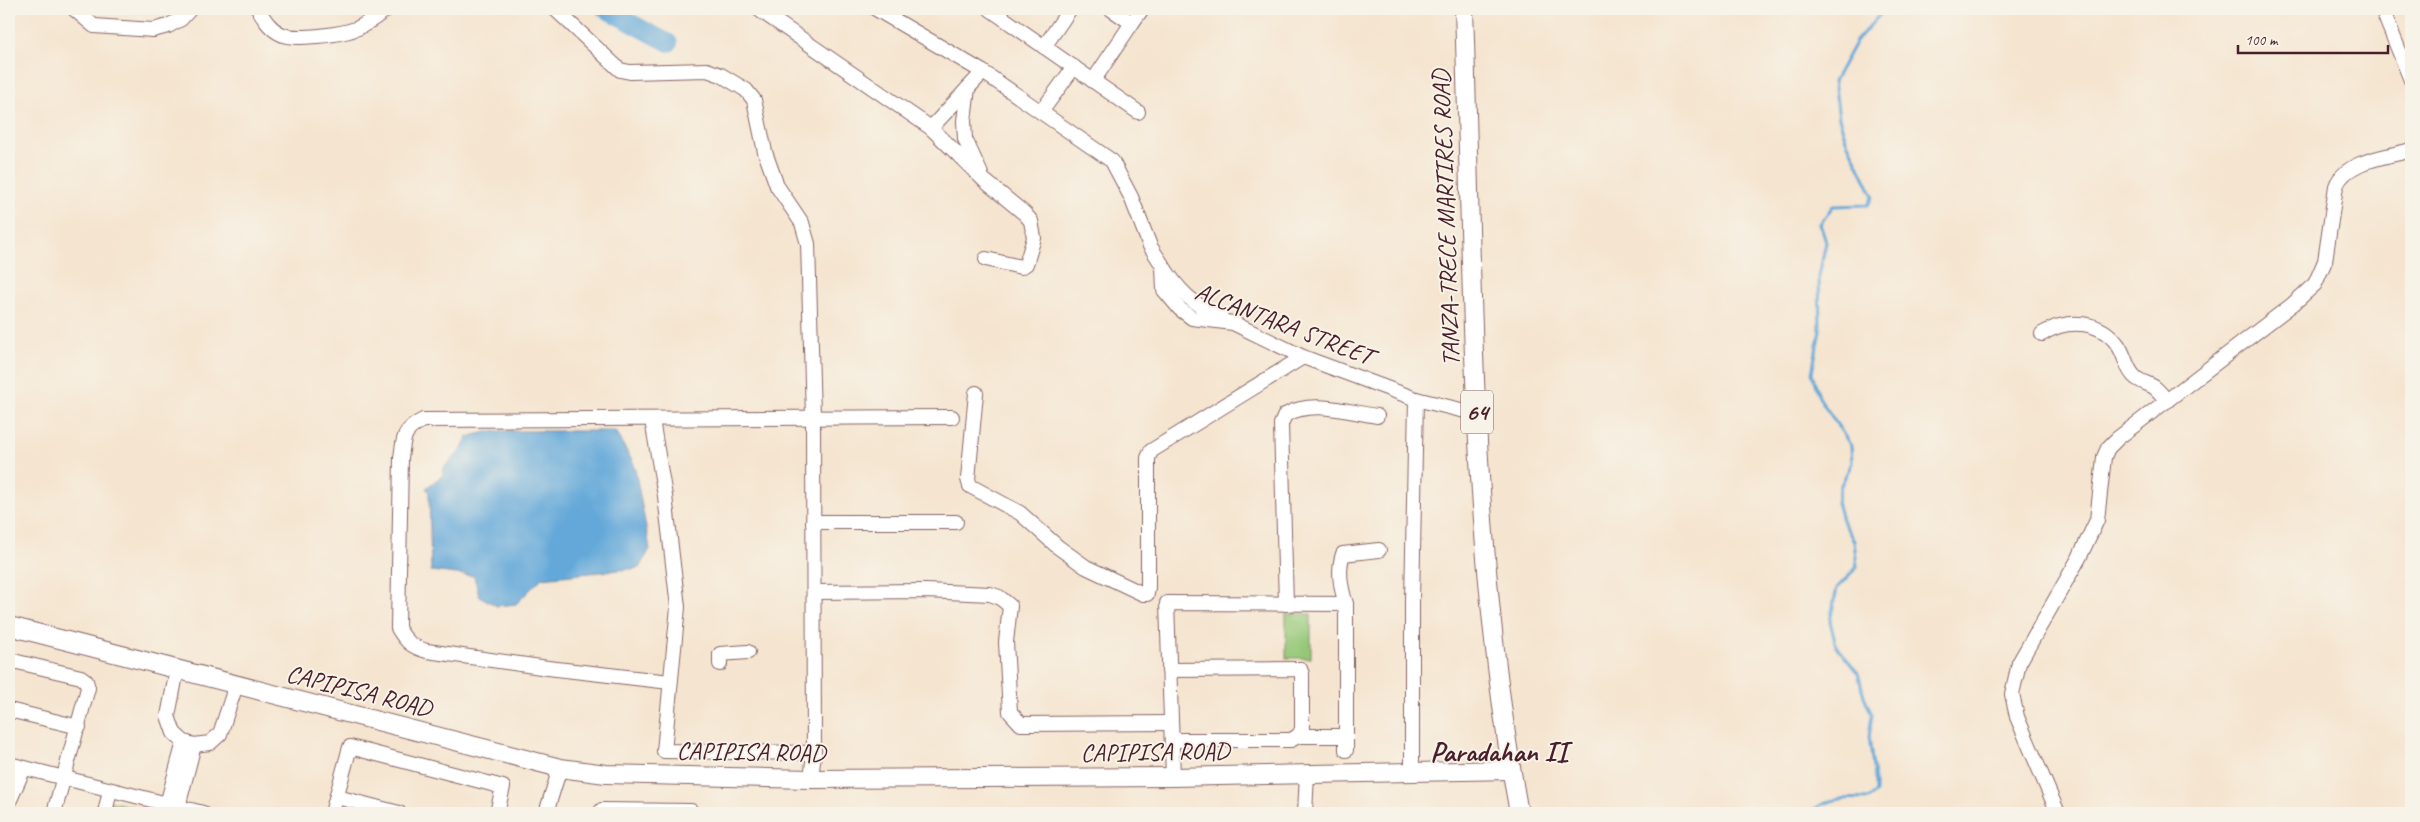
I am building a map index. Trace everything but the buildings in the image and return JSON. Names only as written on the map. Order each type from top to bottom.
[{"type":"main road","name":"TANZA-TRECE MARTIRES ROAD","points":[[1464,9],[1477,414],[1493,643],[1519,813]]},
{"type":"main road","name":"CAPIPISA ROAD","points":[[9,626],[560,768],[606,774],[811,779],[1173,777],[1511,770]]},
{"type":"street","points":[[74,9],[94,26],[153,30],[168,26],[180,19],[190,9]]},
{"type":"street","points":[[258,9],[267,24],[274,30],[284,36],[302,37],[360,27],[388,9]]},
{"type":"street","points":[[555,9],[620,70],[630,72],[707,70],[721,75],[746,90],[754,100],[765,152],[777,186],[802,223],[808,244],[813,416],[814,754],[811,779]]},
{"type":"street","points":[[758,9],[931,128],[985,181],[1025,214],[1031,221],[1034,238],[1024,266],[986,259]]},
{"type":"street","points":[[990,9],[1138,112]]},
{"type":"street","points":[[1044,47],[1070,9]]},
{"type":"street","points":[[1111,9],[1132,23]]},
{"type":"street","points":[[1093,81],[1142,9]]},
{"type":"street","points":[[2382,9],[2411,80]]},
{"type":"street","name":"ALCANTARA STREET","points":[[879,11],[983,72],[1112,161],[1131,197],[1150,246],[1163,266],[1162,284],[1164,290],[1180,309],[1192,318],[1233,322],[1303,357],[1416,399],[1477,414]]},
{"type":"street","points":[[1041,112],[1074,67]]},
{"type":"street","points":[[931,128],[983,72]]},
{"type":"street","points":[[968,88],[964,121],[965,139],[985,181]]},
{"type":"street","points":[[2058,813],[2017,717],[2012,694],[2018,663],[2079,558],[2097,520],[2104,457],[2108,448],[2118,438],[2293,304],[2315,284],[2325,261],[2336,186],[2341,175],[2346,170],[2411,150]]},
{"type":"street","points":[[2042,334],[2050,329],[2075,324],[2091,324],[2103,331],[2118,345],[2130,372],[2136,378],[2156,388],[2167,401]]},
{"type":"street","points":[[976,393],[968,479],[970,486],[1020,513],[1058,548],[1086,567],[1121,586],[1148,594],[1148,458],[1151,451],[1303,357]]},
{"type":"street","points":[[1412,772],[1412,602],[1416,399]]},
{"type":"street","points":[[1286,604],[1281,424],[1285,415],[1296,408],[1311,406],[1377,416]]},
{"type":"street","points":[[670,682],[548,668],[427,651],[414,648],[404,639],[398,628],[400,458],[404,434],[410,427],[422,420],[652,420],[813,416],[952,417]]},
{"type":"street","points":[[652,420],[665,496],[678,607],[664,751],[814,754]]},
{"type":"street","points":[[813,522],[956,522]]},
{"type":"street","points":[[1346,750],[1346,604],[1341,590],[1340,562],[1343,554],[1379,550]]},
{"type":"street","points":[[814,592],[926,591],[999,597],[1010,606],[1006,642],[1010,712],[1021,724],[1171,723]]},
{"type":"street","points":[[1173,777],[1167,603],[1346,604]]},
{"type":"street","points":[[720,664],[720,654],[748,652]]},
{"type":"street","points":[[9,660],[81,677],[86,681],[88,688],[54,813]]},
{"type":"street","points":[[1169,670],[1300,669],[1302,674],[1302,730],[1298,736],[1291,740],[1172,740]]},
{"type":"street","points":[[177,670],[168,716],[174,733],[189,744],[210,743],[220,734],[236,685]]},
{"type":"street","points":[[9,710],[78,727]]},
{"type":"street","points":[[1298,736],[1346,736]]},
{"type":"street","points":[[173,806],[189,744]]},
{"type":"street","points":[[332,813],[350,747],[503,787],[497,813]]},
{"type":"street","points":[[9,764],[202,813]]},
{"type":"street","points":[[9,802],[24,768]]},
{"type":"street","points":[[546,813],[560,768]]},
{"type":"street","points":[[1305,813],[1307,774]]},
{"type":"street","points":[[105,813],[110,790]]},
{"type":"street","points":[[337,797],[399,813]]},
{"type":"street","points":[[600,813],[602,810],[691,811],[692,813]]},
{"type":"green space","points":[[1286,614],[1311,614],[1311,658],[1286,658]]},
{"type":"green space","points":[[109,801],[159,813],[107,813]]},
{"type":"water","points":[[490,431],[615,431],[634,464],[650,549],[639,568],[542,578],[516,604],[497,606],[479,596],[474,576],[431,571],[429,492],[426,488],[443,475],[444,467],[461,451],[467,437]]},
{"type":"waterway","points":[[605,9],[669,43]]},
{"type":"waterway","points":[[1810,813],[1830,801],[1868,799],[1876,792],[1869,736],[1872,715],[1864,696],[1858,673],[1836,646],[1830,621],[1837,588],[1857,567],[1854,541],[1842,520],[1837,502],[1841,485],[1852,463],[1851,446],[1819,397],[1812,373],[1820,330],[1819,276],[1826,242],[1820,224],[1833,206],[1868,205],[1873,196],[1846,140],[1839,118],[1834,81],[1856,41],[1885,9]]},
{"type":"district","name":"Paradahan II","points":[[1499,751]]}]
